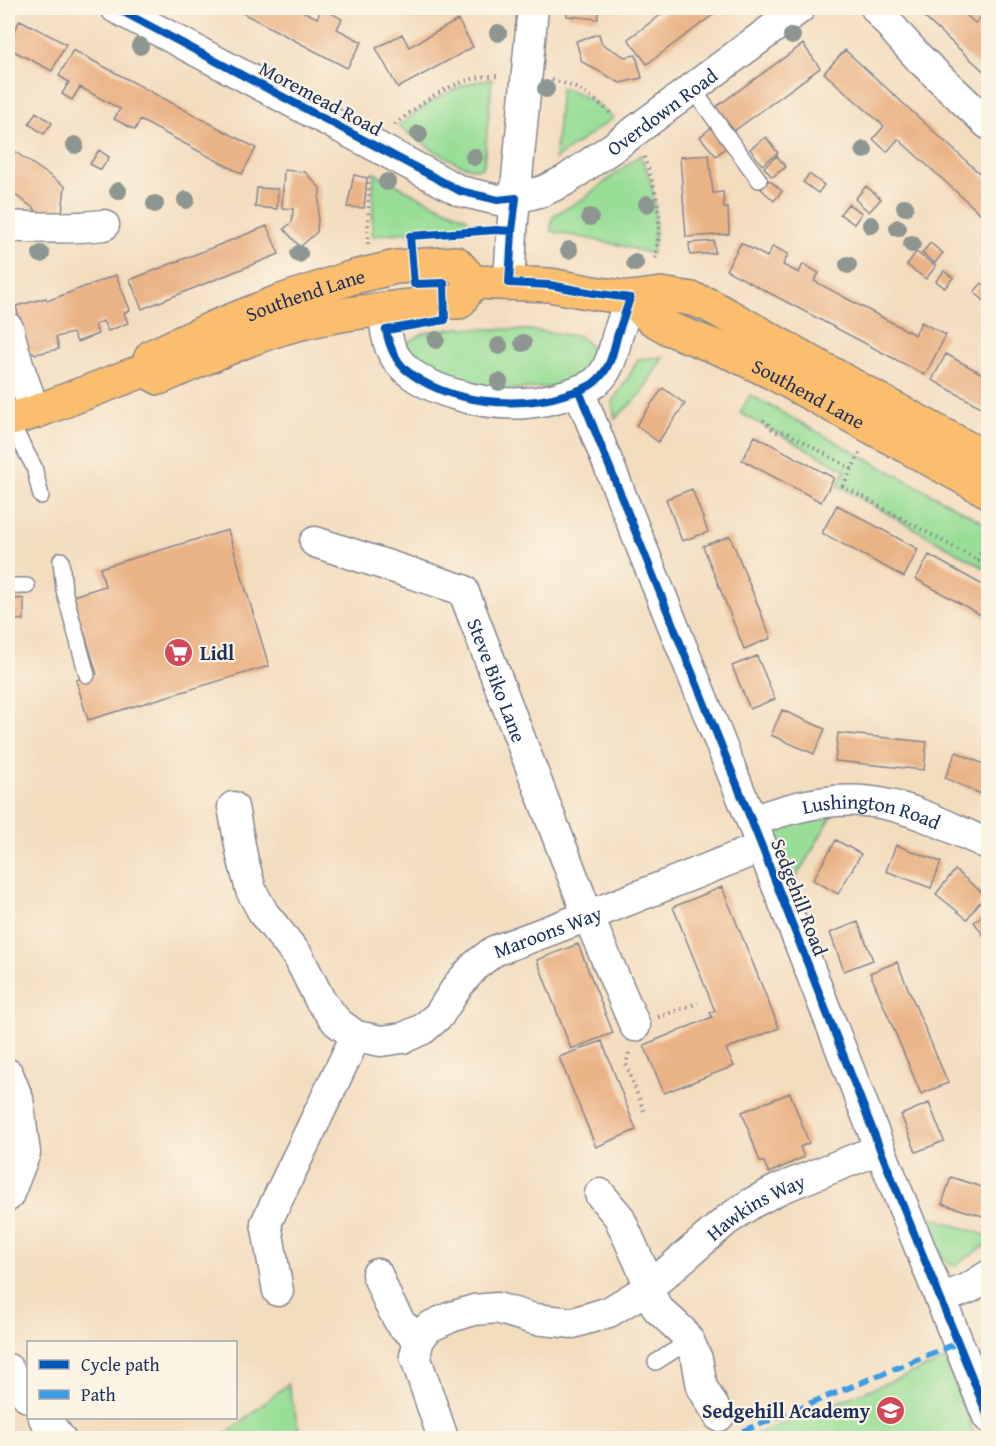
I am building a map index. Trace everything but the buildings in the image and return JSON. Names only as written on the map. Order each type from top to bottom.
[{"type":"main road","name":"Southend Lane","points":[[17,418],[145,370],[152,356],[214,327],[278,302],[350,278],[396,267],[456,263],[473,282],[550,285],[630,298],[661,294],[692,299],[709,305],[882,402],[968,459],[988,491]]},
{"type":"main road","name":"Southend Lane","points":[[145,370],[159,378],[274,330],[336,315],[459,302],[473,282]]},
{"type":"street","name":"Moremead Road","points":[[116,8],[460,191],[498,200],[516,198]]},
{"type":"street","points":[[509,283],[533,8]]},
{"type":"street","name":"Overdown Road","points":[[516,198],[543,191],[564,181],[615,146],[800,8]]},
{"type":"street","points":[[876,8],[919,58],[988,124]]},
{"type":"street","points":[[8,226],[78,228],[104,225]]},
{"type":"street","name":"Southend Lane","points":[[384,309],[389,344],[395,357],[406,369],[428,384],[460,396],[489,402],[524,403],[551,399],[579,391],[595,382],[607,369],[630,298]]},
{"type":"street","points":[[8,328],[18,365],[17,418]]},
{"type":"street","name":"Sedgehill Road","points":[[579,391],[988,1417]]},
{"type":"street","name":"Steve Biko Lane","points":[[315,542],[463,590],[588,916]]},
{"type":"street","name":"Lushington Road","points":[[757,834],[775,813],[830,801],[861,800],[890,805],[918,814],[988,844]]},
{"type":"street","points":[[233,807],[251,890],[264,914],[298,956],[320,1000],[337,1022],[356,1036],[266,1223],[278,1291]]},
{"type":"street","name":"Maroons Way","points":[[356,1036],[381,1041],[403,1038],[423,1029],[439,1015],[459,984],[476,965],[494,951],[588,916],[757,834]]},
{"type":"street","points":[[588,916],[634,1026]]},
{"type":"street","points":[[8,1074],[18,1100],[25,1153],[8,1196]]},
{"type":"street","name":"Hawkins Way","points":[[419,1339],[429,1327],[474,1310],[497,1308],[534,1319],[573,1323],[609,1312],[647,1288],[727,1220],[752,1203],[779,1189],[880,1149]]},
{"type":"street","points":[[600,1194],[619,1217],[645,1275],[647,1288],[658,1309],[682,1331],[689,1341],[697,1359],[702,1387],[719,1416]]},
{"type":"street","points":[[377,1274],[401,1324],[419,1339],[415,1356],[443,1438]]},
{"type":"street","points":[[941,1299],[969,1288],[988,1276]]},
{"type":"street","points":[[8,1369],[27,1395]]},
{"type":"street","points":[[45,1419],[60,1438]]},
{"type":"lane","points":[[692,88],[759,180]]},
{"type":"lane","points":[[17,418],[41,496]]},
{"type":"lane","points":[[61,560],[64,590],[87,675]]},
{"type":"lane","points":[[8,586],[27,586]]},
{"type":"lane","points":[[656,1362],[689,1341]]},
{"type":"path","points":[[368,244],[369,171],[395,125],[410,112],[463,82],[493,75],[527,76],[556,81],[580,90],[599,103],[618,122],[643,154],[652,178],[660,228],[654,261]]},
{"type":"path","points":[[763,420],[769,423],[775,432],[784,431],[852,469]]},
{"type":"path","points":[[862,448],[843,486],[988,566]]},
{"type":"path","points":[[977,560],[988,538]]},
{"type":"path","points":[[645,1114],[626,1064],[634,1026],[698,1003]]},
{"type":"green space","points":[[492,79],[482,168],[463,166],[427,146],[398,126],[441,96],[472,83]]},
{"type":"green space","points":[[561,87],[576,92],[613,118],[555,159]]},
{"type":"green space","points":[[640,155],[650,179],[655,204],[652,254],[551,231],[554,215],[583,199]]},
{"type":"green space","points":[[374,173],[467,218],[468,226],[372,236]]},
{"type":"green space","points":[[458,328],[529,330],[579,336],[601,355],[592,370],[560,387],[488,390],[453,380],[419,365],[403,345],[424,333]]},
{"type":"green space","points":[[663,357],[641,394],[615,419],[612,402],[638,359]]},
{"type":"green space","points":[[750,395],[988,525],[988,570],[837,485],[846,470],[740,413]]},
{"type":"green space","points":[[833,814],[795,879],[775,835],[781,823]]},
{"type":"green space","points":[[927,1216],[988,1236],[988,1244],[954,1266],[944,1260]]},
{"type":"green space","name":"Sedgehill Academy","points":[[945,1360],[976,1438],[746,1438]]},
{"type":"green space","points":[[288,1384],[301,1438],[221,1438]]},
{"type":"marked path","points":[[726,1438],[958,1343]]},
{"type":"cycle path","points":[[116,8],[460,191],[498,200],[516,198],[509,283],[550,285],[630,298],[608,366],[596,381],[583,389],[548,399],[527,402],[484,401],[462,397],[423,381],[406,370],[398,361],[390,346],[386,330],[445,320],[444,283],[414,284],[410,236],[512,231]]},
{"type":"cycle path","points":[[579,391],[988,1417]]},
{"type":"place","name":"Lidl","points":[[179,652]]},
{"type":"place","name":"Sedgehill Academy","points":[[891,1410]]}]
